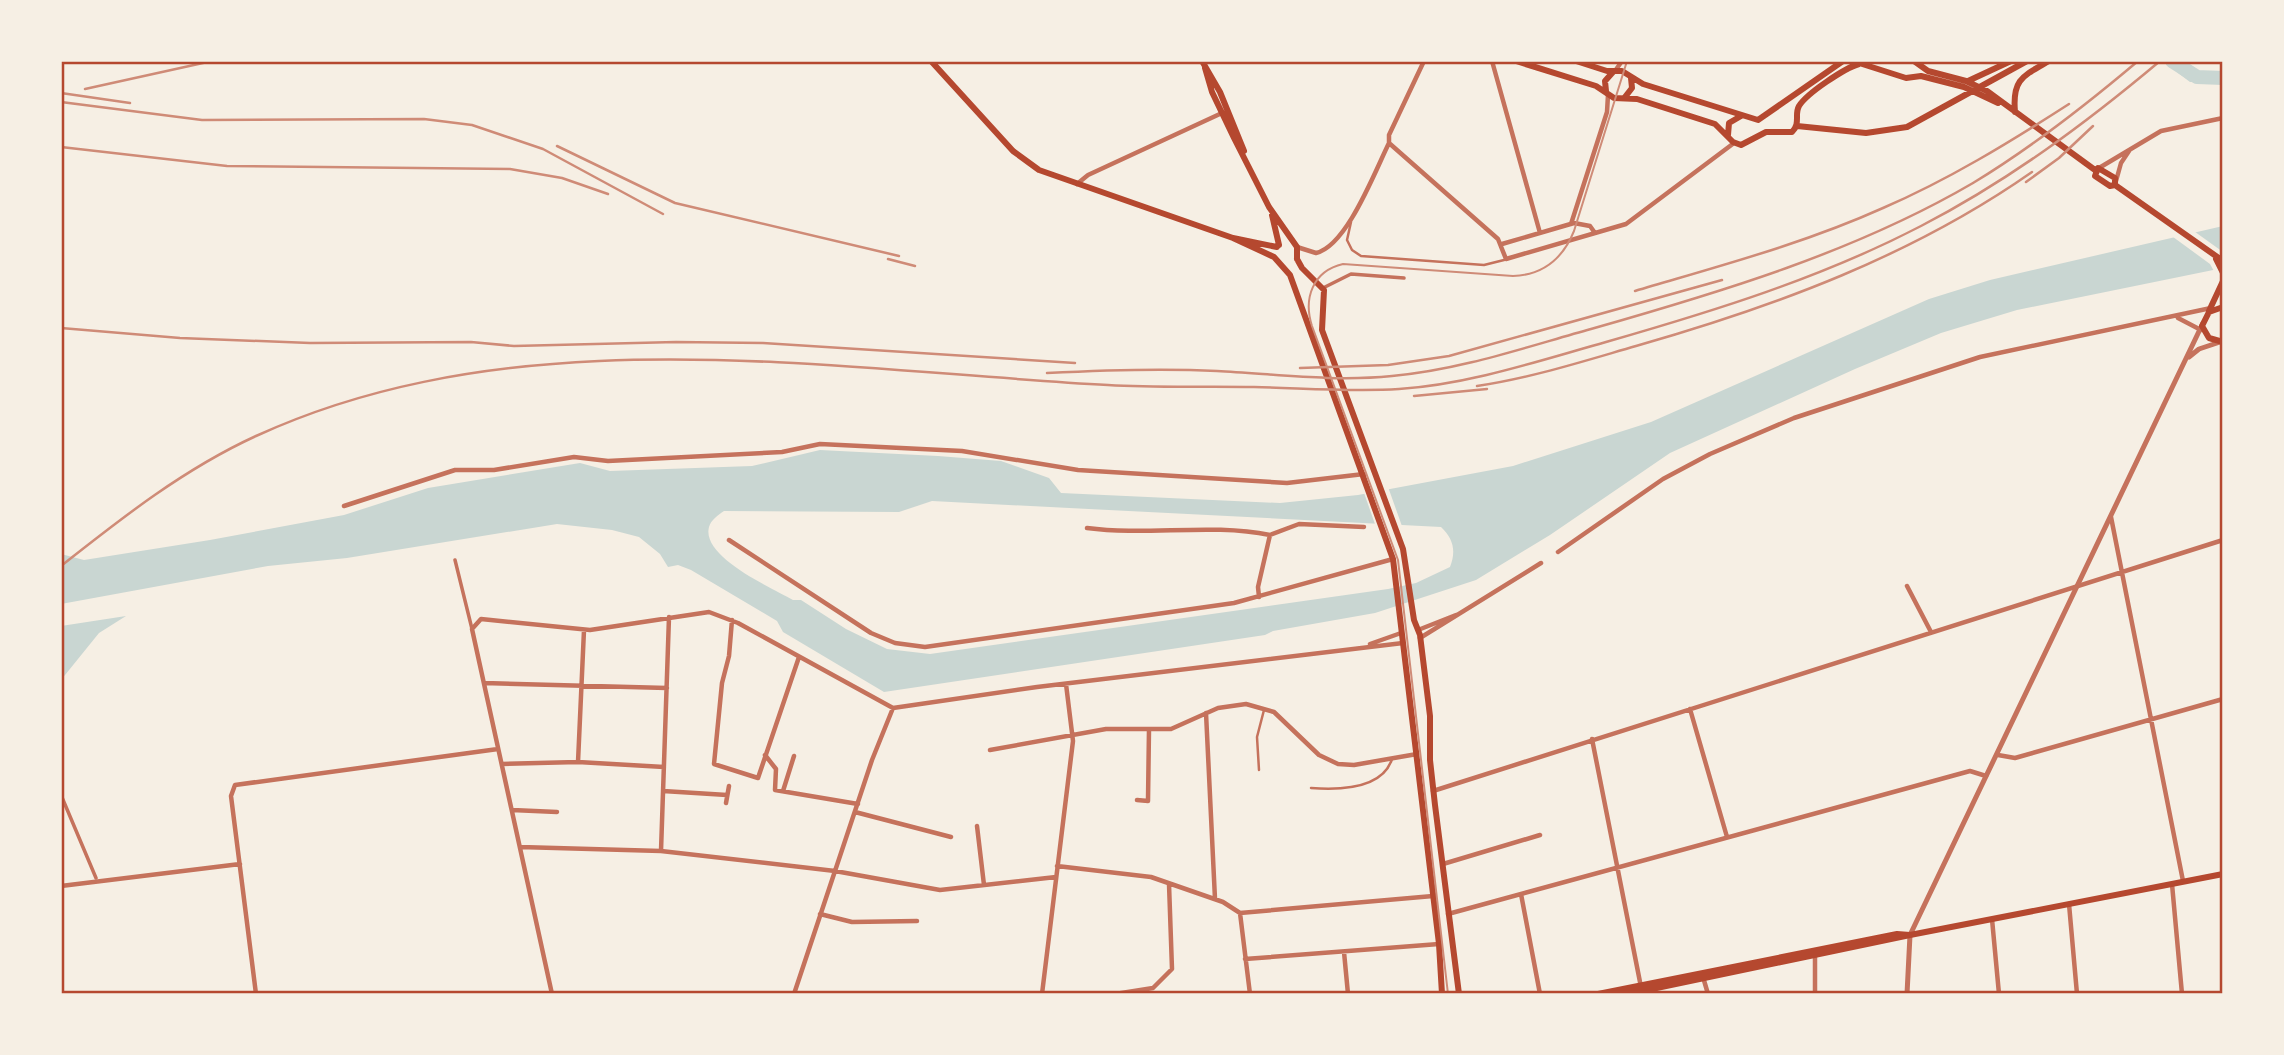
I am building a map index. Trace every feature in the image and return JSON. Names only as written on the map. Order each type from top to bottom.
[{"type":"main road","points":[[931,61],[1022,159],[1045,173],[1233,238],[1280,262],[1291,264],[1297,259]]},
{"type":"main road","points":[[1516,61],[1607,93],[1616,99],[1625,97],[1715,124],[1734,143],[1746,145],[1768,132],[1787,134],[1797,126],[1866,133],[1902,128],[1928,118],[2027,61]]},
{"type":"main road","points":[[1576,61],[1614,72],[1624,72],[1631,78],[1762,120],[1843,61]]},
{"type":"main road","points":[[1797,126],[1797,113],[1808,96],[1857,63],[1912,77],[1923,76],[1965,84],[2011,61]]},
{"type":"main road","points":[[2018,114],[2014,96],[2019,81],[2049,61]]},
{"type":"main road","points":[[1915,62],[1928,71],[1965,84],[1997,100],[2097,169],[2095,176],[2110,187],[2116,184],[2223,261]]},
{"type":"main road","points":[[1912,77],[1917,69],[1915,62]]},
{"type":"main road","points":[[1203,65],[1222,113],[1269,207],[1295,245],[1297,259],[1302,268],[1323,288],[1323,332],[1407,568],[1430,716],[1433,791],[1459,994]]},
{"type":"main road","points":[[1203,65],[1237,128],[1247,159]]},
{"type":"main road","points":[[1607,93],[1605,81],[1614,72]]},
{"type":"main road","points":[[1625,97],[1632,90],[1631,78]]},
{"type":"main road","points":[[1782,105],[1790,106],[1797,113]]},
{"type":"main road","points":[[1728,135],[1730,122],[1743,116]]},
{"type":"main road","points":[[1269,207],[1280,262],[1290,275],[1393,559],[1439,944],[1442,994]]},
{"type":"main road","points":[[1233,238],[1278,246],[1295,245]]},
{"type":"main road","points":[[2213,254],[2223,273]]},
{"type":"main road","points":[[2222,342],[2211,340],[2202,328],[2223,281]]},
{"type":"main road","points":[[2210,310],[2222,307]]},
{"type":"main road","points":[[1402,629],[1417,629]]},
{"type":"main road","points":[[1404,643],[1413,646],[1420,639]]},
{"type":"main road","points":[[1598,994],[1642,988],[2223,874]]},
{"type":"main road","points":[[1628,994],[1642,988]]},
{"type":"street","points":[[1295,245],[1313,253],[1329,248],[1355,212],[1389,143],[1389,135],[1424,61]]},
{"type":"street","points":[[1492,61],[1540,233]]},
{"type":"street","points":[[1614,72],[1622,61]]},
{"type":"street","points":[[1571,224],[1607,111],[1607,93]]},
{"type":"street","points":[[1076,184],[1088,175],[1222,113]]},
{"type":"street","points":[[2097,169],[2166,129],[2223,118]]},
{"type":"street","points":[[1389,143],[1502,244],[1506,259],[1628,223],[1734,143]]},
{"type":"street","points":[[2116,184],[2121,163],[2135,146]]},
{"type":"street","points":[[1502,244],[1571,224],[1586,224],[1595,233]]},
{"type":"street","points":[[1323,288],[1351,274],[1404,278]]},
{"type":"street","points":[[1558,552],[1663,479],[1710,454],[1794,418],[1980,358],[2210,310]]},
{"type":"street","points":[[1907,994],[1910,935],[2202,328],[2186,319],[2174,318]]},
{"type":"street","points":[[2186,359],[2199,349],[2222,342]]},
{"type":"street","points":[[344,506],[455,470],[494,470],[574,457],[608,461],[782,452],[820,444],[973,452],[1078,470],[1287,483],[1364,475]]},
{"type":"street","points":[[2111,517],[2183,881]]},
{"type":"street","points":[[1087,528],[1119,532],[1183,530],[1270,535],[1298,524],[1364,527]]},
{"type":"street","points":[[1259,597],[1258,587],[1270,535]]},
{"type":"street","points":[[729,540],[871,633],[911,646],[935,646],[1259,597],[1393,559]]},
{"type":"street","points":[[1433,791],[2223,540]]},
{"type":"street","points":[[454,560],[472,629],[552,994]]},
{"type":"street","points":[[1420,639],[1541,563]]},
{"type":"street","points":[[1907,586],[1931,632]]},
{"type":"street","points":[[1417,629],[1463,611]]},
{"type":"street","points":[[472,629],[478,620],[485,618],[584,630],[705,612],[732,620],[893,708],[1404,643]]},
{"type":"street","points":[[661,851],[669,617]]},
{"type":"street","points":[[732,620],[729,656],[722,683],[714,764],[758,778],[799,657]]},
{"type":"street","points":[[1362,647],[1402,629]]},
{"type":"street","points":[[578,762],[584,630]]},
{"type":"street","points":[[484,683],[667,688]]},
{"type":"street","points":[[1042,994],[1073,734],[1066,684]]},
{"type":"street","points":[[1998,755],[2015,758],[2223,699]]},
{"type":"street","points":[[990,750],[1112,728],[1171,729],[1227,706],[1250,704],[1265,707],[1278,715],[1302,741],[1327,759],[1354,765],[1417,754]]},
{"type":"street","points":[[794,994],[893,708]]},
{"type":"street","points":[[1690,709],[1727,837]]},
{"type":"street","points":[[1206,713],[1215,899]]},
{"type":"street","points":[[1137,800],[1148,801],[1149,729]]},
{"type":"street","points":[[1592,739],[1642,988]]},
{"type":"street","points":[[256,994],[231,796],[233,787],[242,781],[498,749]]},
{"type":"street","points":[[765,755],[776,769],[775,790],[858,804]]},
{"type":"street","points":[[783,791],[794,756]]},
{"type":"street","points":[[502,764],[578,762],[664,766]]},
{"type":"street","points":[[1448,914],[1970,771],[1987,776]]},
{"type":"street","points":[[726,803],[729,786]]},
{"type":"street","points":[[663,791],[727,795]]},
{"type":"street","points":[[61,795],[96,878]]},
{"type":"street","points":[[512,810],[557,813]]},
{"type":"street","points":[[855,812],[951,837]]},
{"type":"street","points":[[977,826],[984,885]]},
{"type":"street","points":[[1442,865],[1540,835]]},
{"type":"street","points":[[520,847],[661,851],[835,871],[940,890],[1056,877]]},
{"type":"street","points":[[61,886],[240,864]]},
{"type":"street","points":[[1057,866],[1144,876],[1215,899],[1240,913],[1433,896]]},
{"type":"street","points":[[1115,994],[1153,988],[1172,969],[1170,884]]},
{"type":"street","points":[[2172,884],[2182,994]]},
{"type":"street","points":[[1521,894],[1540,994]]},
{"type":"street","points":[[2069,904],[2077,994]]},
{"type":"street","points":[[1240,913],[1250,994]]},
{"type":"street","points":[[820,915],[852,922],[917,920]]},
{"type":"street","points":[[1992,919],[2000,994]]},
{"type":"street","points":[[1245,959],[1439,944]]},
{"type":"street","points":[[1344,952],[1348,994]]},
{"type":"street","points":[[1815,953],[1815,994]]},
{"type":"street","points":[[1702,976],[1708,994]]},
{"type":"lane","points":[[1355,212],[1347,240],[1352,250],[1361,256],[1484,265],[1506,259]]},
{"type":"lane","points":[[1259,770],[1257,737],[1265,707]]},
{"type":"lane","points":[[1311,788],[1340,789],[1374,780],[1386,771],[1392,758]]},
{"type":"shaded area","points":[[2189,64],[2206,75],[2223,75],[2223,78],[2219,81],[2190,82],[2178,73]]},
{"type":"shaded area","points":[[2223,226],[2223,268],[2017,310],[1941,333],[1670,453],[1550,535],[1476,580],[1375,613],[1273,631],[1265,635],[884,692],[783,632],[777,621],[691,570],[678,565],[668,567],[660,554],[639,537],[612,530],[557,524],[347,558],[268,566],[61,604],[61,554],[84,560],[210,540],[344,515],[428,488],[580,463],[610,471],[752,466],[820,450],[1001,461],[1049,478],[1061,493],[1280,503],[1358,495],[1513,466],[1651,422],[1929,299],[1990,280]],"holes":[[[932,501],[1441,527],[1453,546],[1450,567],[1416,583],[930,654],[887,649],[846,629],[801,600],[793,600],[755,580],[727,560],[709,538],[709,527],[724,511],[899,512]]]},
{"type":"shaded area","points":[[126,616],[99,633],[61,680],[61,626]]},
{"type":"pier","points":[[2191,229],[2223,252],[2223,271],[2215,273],[2210,264],[2169,234]]},
{"type":"pier","points":[[1387,484],[1403,529],[1376,527],[1363,490]]},
{"type":"waterway","points":[[2172,61],[2197,77],[2223,78]]},
{"type":"tram line","points":[[1448,994],[1398,560],[1312,326],[1310,296],[1313,287],[1324,273],[1343,264],[1513,276],[1534,272],[1551,263],[1564,249],[1574,231],[1627,61]]},
{"type":"railway","points":[[85,89],[212,61]]},
{"type":"railway","points":[[1047,373],[1174,370],[1370,378],[1443,369],[1640,315],[1738,285],[1835,250],[1928,208],[1995,170],[2058,125],[2138,61]]},
{"type":"railway","points":[[61,566],[179,479],[256,436],[357,398],[461,375],[568,363],[677,360],[786,363],[1126,386],[1363,390],[1425,386],[1504,371],[1767,292],[1883,245],[1953,209],[2015,171],[2074,129],[2160,61]]},
{"type":"railway","points":[[61,93],[130,103]]},
{"type":"railway","points":[[61,102],[202,120],[424,119],[472,125],[543,149],[663,214]]},
{"type":"railway","points":[[1635,291],[1792,243],[1853,221],[1978,160],[2069,104]]},
{"type":"railway","points":[[2026,182],[2059,158],[2093,126]]},
{"type":"railway","points":[[557,146],[675,203],[899,256]]},
{"type":"railway","points":[[61,147],[227,166],[510,169],[562,178],[608,194]]},
{"type":"railway","points":[[1477,386],[1577,363],[1791,296],[1842,276],[1939,229],[2032,172]]},
{"type":"railway","points":[[888,259],[915,266]]},
{"type":"railway","points":[[1300,368],[1388,365],[1449,356],[1722,280]]},
{"type":"railway","points":[[61,328],[180,338],[310,343],[471,342],[514,346],[763,343],[1075,363]]},
{"type":"railway","points":[[1414,396],[1487,389]]}]
